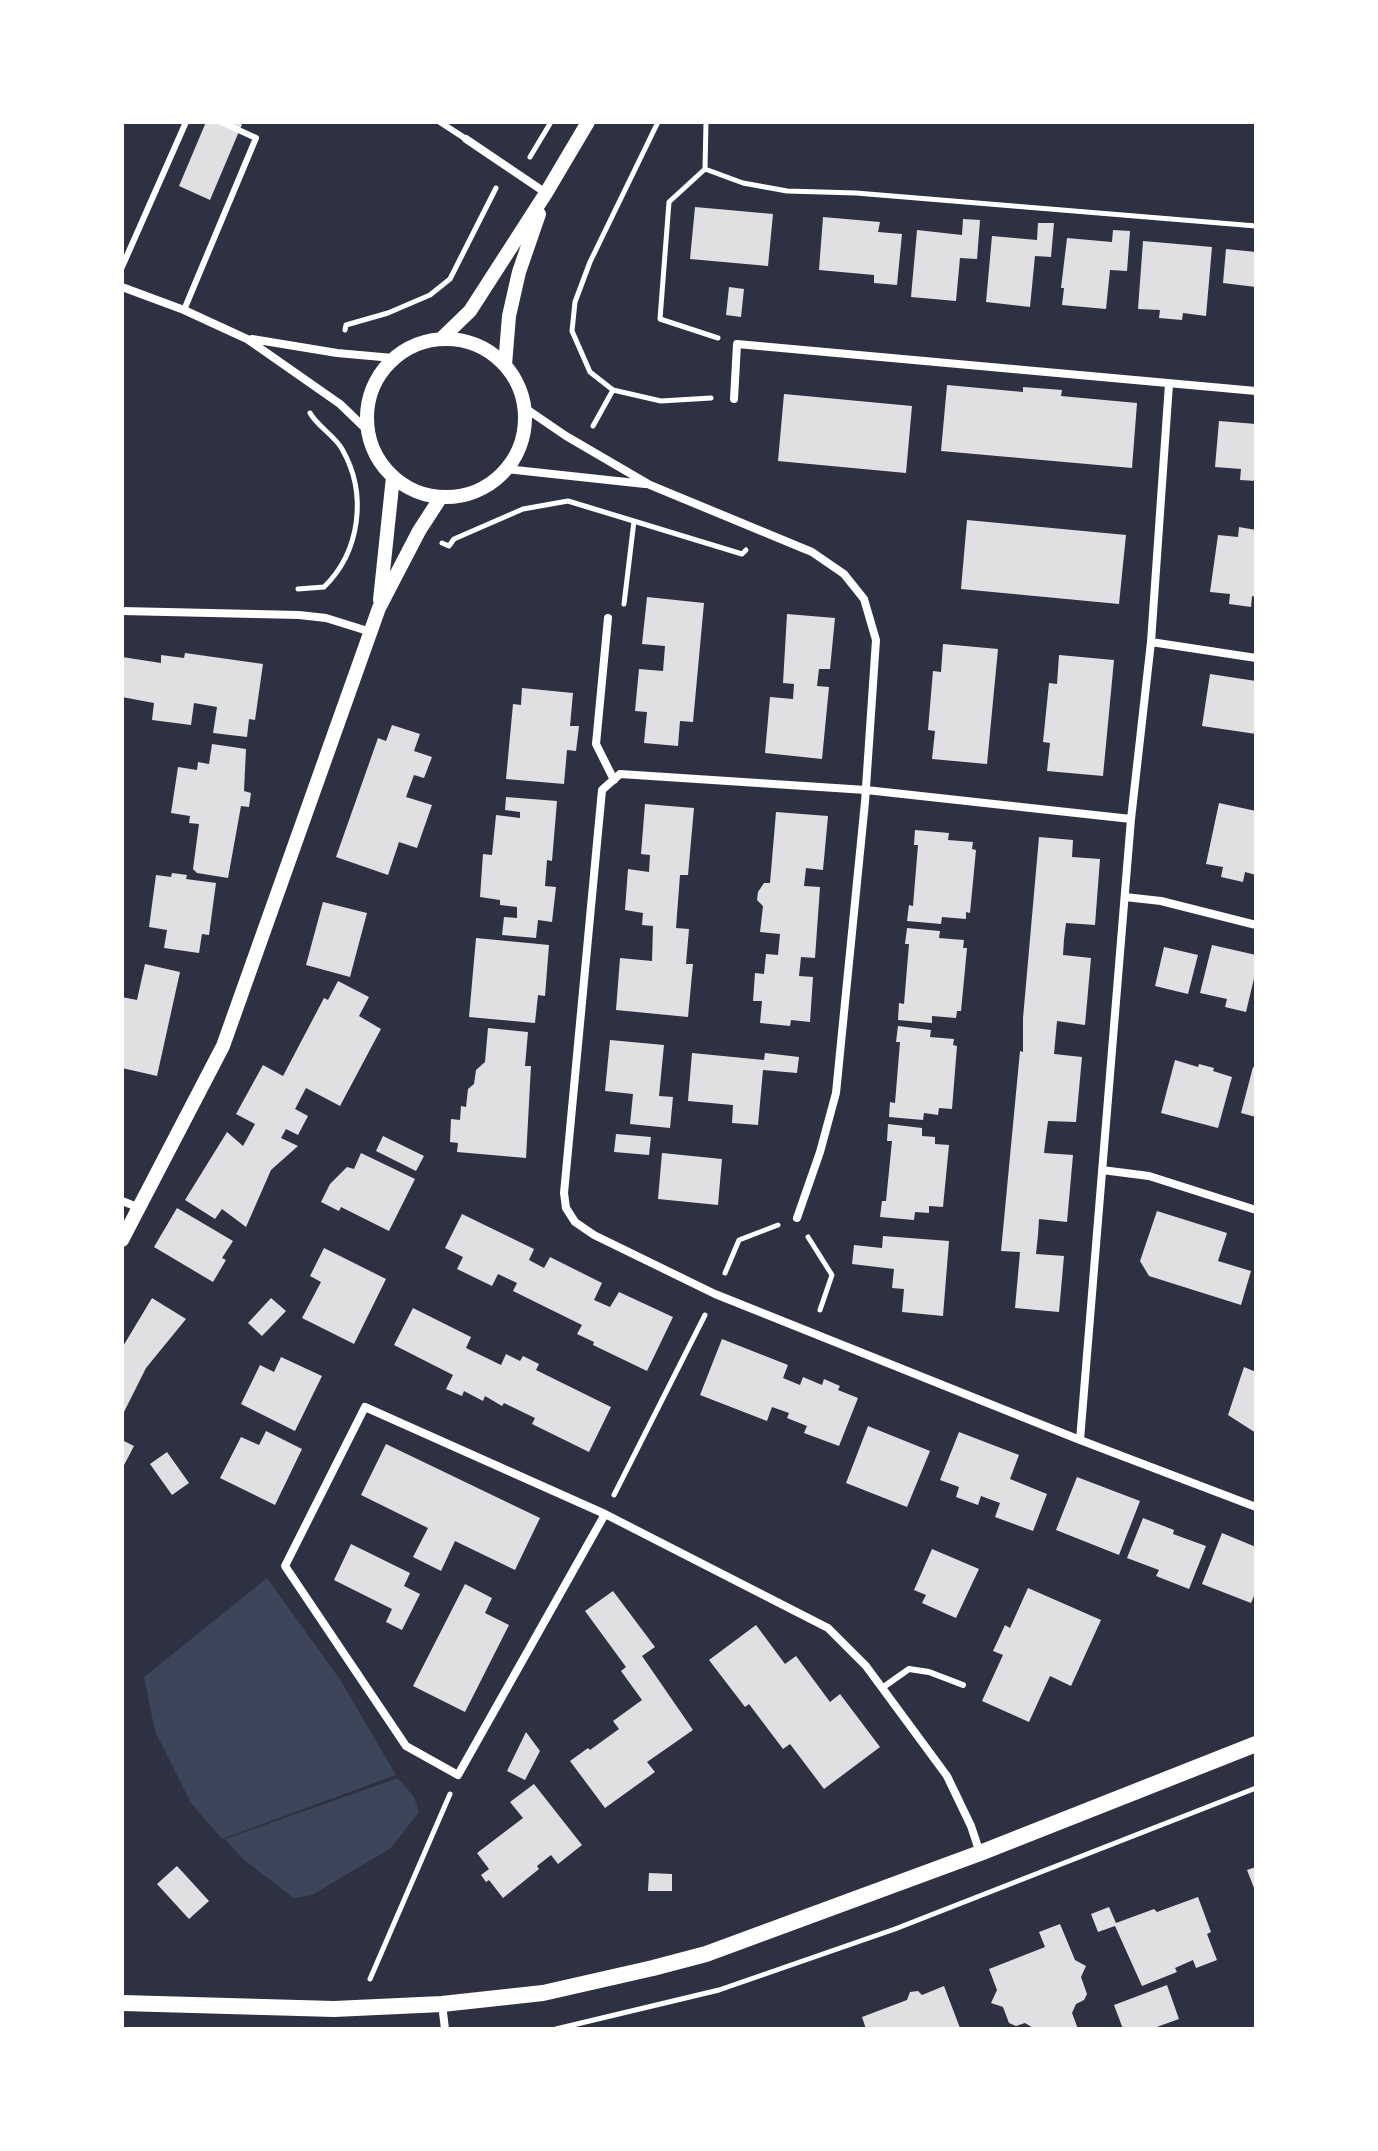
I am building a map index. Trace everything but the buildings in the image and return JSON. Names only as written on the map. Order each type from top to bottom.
[{"type":"main road","points":[[122,2003],[334,2009],[442,2004],[543,1993],[706,1954],[980,1853],[1256,1744]]},
{"type":"street","points":[[442,338],[470,311],[588,122]]},
{"type":"street","points":[[466,139],[546,193]]},
{"type":"street","points":[[505,365],[512,301],[546,193]]},
{"type":"street","points":[[122,287],[184,310],[247,339],[340,404],[367,430]]},
{"type":"street","points":[[442,338],[465,340],[487,350],[505,365],[521,392],[525,408],[524,430],[518,451],[506,469],[493,482],[477,490],[459,496],[441,497],[415,491],[393,477],[376,456],[367,430],[367,404],[376,379],[393,358],[416,344],[442,338]]},
{"type":"street","points":[[247,339],[393,358]]},
{"type":"street","points":[[734,399],[737,344],[1256,391]]},
{"type":"street","points":[[1080,1440],[1131,819],[1151,642],[1169,384]]},
{"type":"street","points":[[525,408],[650,485],[812,552],[844,574],[864,599],[876,640],[866,790],[836,1093],[797,1218]]},
{"type":"street","points":[[506,469],[650,485]]},
{"type":"street","points":[[379,608],[393,477]]},
{"type":"street","points":[[122,1240],[223,1046],[379,608],[419,531],[441,497]]},
{"type":"street","points":[[122,611],[299,615],[326,618],[371,632]]},
{"type":"street","points":[[608,618],[596,744],[614,780]]},
{"type":"street","points":[[1151,642],[1256,658]]},
{"type":"street","points":[[1131,819],[866,790],[620,774],[602,790],[568,1146],[564,1193],[566,1208],[575,1222],[594,1235],[715,1294],[1256,1507]]},
{"type":"street","points":[[1125,897],[1161,901],[1256,925]]},
{"type":"street","points":[[1102,1170],[1149,1176],[1256,1210]]},
{"type":"street","points":[[122,1201],[140,1208]]},
{"type":"street","points":[[605,1514],[458,1775],[406,1746],[285,1566],[365,1407],[605,1514],[828,1628],[866,1666],[947,1776],[980,1853]]},
{"type":"street","points":[[442,2004],[445,2029]]},
{"type":"lane","points":[[122,267],[186,122]]},
{"type":"lane","points":[[184,310],[256,138],[221,122]]},
{"type":"lane","points":[[440,122],[466,139]]},
{"type":"lane","points":[[882,1688],[909,1669],[929,1672],[963,1685]]},
{"type":"path","points":[[519,175],[551,122]]},
{"type":"path","points":[[658,122],[590,262],[575,302],[572,331],[590,372],[613,390],[661,401],[734,399]]},
{"type":"path","points":[[706,122],[705,169],[669,202],[660,319],[737,344]]},
{"type":"path","points":[[337,353],[346,325],[388,313],[430,295],[450,279],[507,165]]},
{"type":"path","points":[[705,169],[743,183],[787,191],[856,193],[1256,226]]},
{"type":"path","points":[[582,445],[613,390]]},
{"type":"path","points":[[299,615],[298,589],[324,587],[337,574],[347,556],[358,514],[352,473],[342,447],[310,415],[318,391]]},
{"type":"path","points":[[568,501],[574,477]]},
{"type":"path","points":[[419,531],[449,546],[454,539],[523,509],[568,501],[742,554],[764,532]]},
{"type":"path","points":[[608,618],[623,618],[634,521]]},
{"type":"path","points":[[605,1514],[739,1240],[797,1218],[832,1275],[812,1333]]},
{"type":"path","points":[[334,2009],[336,1985],[369,1981],[458,1775]]},
{"type":"path","points":[[556,2029],[719,1990],[895,1929],[1256,1788]]},
{"type":"shaded area","points":[[267,1578],[341,1681],[396,1775],[222,1839],[191,1803],[155,1731],[144,1677]]},
{"type":"shaded area","points":[[398,1778],[414,1797],[419,1812],[391,1848],[312,1895],[294,1898],[244,1860],[225,1839]]}]
